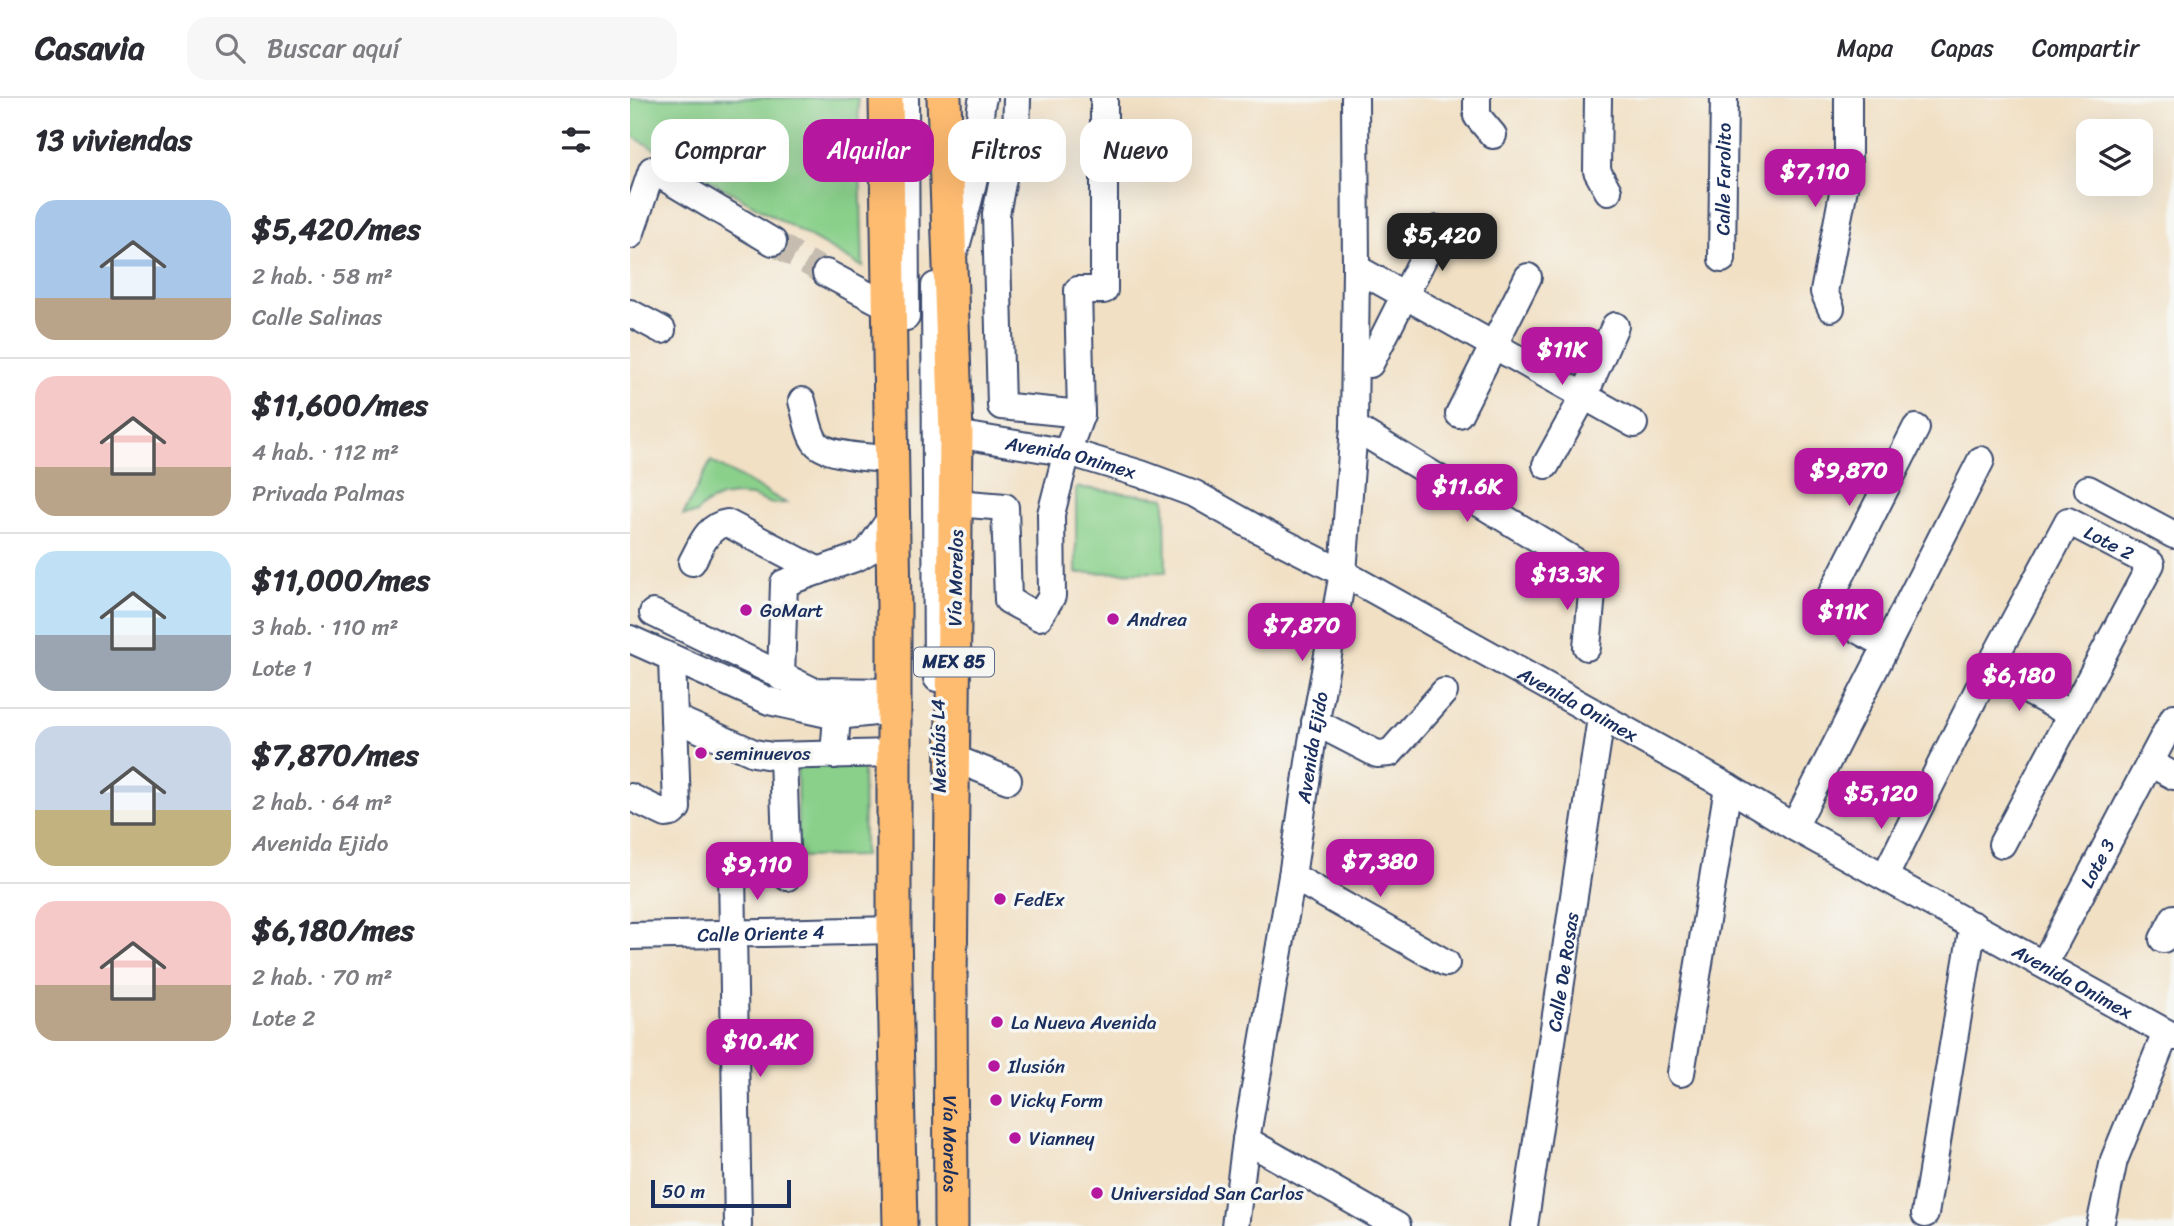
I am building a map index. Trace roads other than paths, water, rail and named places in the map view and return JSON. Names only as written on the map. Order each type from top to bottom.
[{"type":"main road","name":"MEX 85","points":[[886,98],[893,515],[894,930],[900,1226]]},
{"type":"main road","name":"Vía Morelos","points":[[944,98],[956,434],[950,984],[951,1226]]},
{"type":"street","name":"Mexibús L4","points":[[905,98],[906,938],[910,1226]]},
{"type":"street","name":"Mexibús L4","points":[[929,98],[935,318],[941,1226]]},
{"type":"street","points":[[950,269],[980,142],[980,107],[983,98]]},
{"type":"street","points":[[1017,98],[1016,140],[1005,168],[996,214],[1001,406],[1081,414]]},
{"type":"street","points":[[1005,507],[1008,600],[1040,617],[1052,596],[1051,514],[1067,452],[1081,414],[1078,290],[1104,290],[1104,98]]},
{"type":"street","name":"Avenida Ejido","points":[[1235,1226],[1246,1140],[1292,876],[1315,722],[1343,573],[1354,427],[1355,98]]},
{"type":"street","points":[[1477,98],[1477,116],[1493,135]]},
{"type":"street","points":[[1598,98],[1597,171],[1608,191]]},
{"type":"street","name":"Calle Farolito","points":[[1723,259],[1724,98]]},
{"type":"street","points":[[1831,308],[1824,292],[1848,166],[1848,98]]},
{"type":"street","points":[[630,235],[652,170],[774,242]]},
{"type":"street","points":[[1370,364],[1438,229]]},
{"type":"street","points":[[1356,268],[1634,424]]},
{"type":"street","points":[[826,273],[890,307]]},
{"type":"street","points":[[1459,414],[1528,277]]},
{"type":"street","points":[[630,313],[662,330]]},
{"type":"street","points":[[1546,465],[1584,396],[1615,326]]},
{"type":"street","points":[[802,401],[814,441],[821,449],[858,457],[892,459]]},
{"type":"street","points":[[1354,427],[1588,569],[1593,583],[1587,647]]},
{"type":"street","points":[[1886,645],[1823,611],[1916,428]]},
{"type":"street","name":"Avenida Onimex","points":[[956,434],[1067,452],[1141,474],[1195,494],[1343,573],[2170,1035]]},
{"type":"street","points":[[1794,827],[1981,460]]},
{"type":"street","points":[[2088,489],[2174,535]]},
{"type":"street","points":[[956,503],[1051,514]]},
{"type":"street","points":[[781,677],[784,583],[868,551],[893,515]]},
{"type":"street","name":"Lote 2","points":[[1988,670],[2068,521],[2151,564],[2071,714]]},
{"type":"street","points":[[692,562],[709,531],[717,524],[727,523],[819,571]]},
{"type":"street","points":[[653,613],[813,691],[894,701]]},
{"type":"street","points":[[630,639],[769,702],[837,716],[894,701]]},
{"type":"street","points":[[630,797],[666,814],[677,808],[672,658]]},
{"type":"street","points":[[1885,876],[1988,670],[2071,714],[2002,844]]},
{"type":"street","points":[[1315,722],[1377,754],[1390,753],[1444,692]]},
{"type":"street","points":[[834,755],[837,716]]},
{"type":"street","name":"Lote 3","points":[[2044,964],[2174,717]]},
{"type":"street","points":[[674,718],[754,753],[783,756],[894,753]]},
{"type":"street","name":"Calle De Rosas","points":[[1524,1226],[1601,718]]},
{"type":"street","points":[[783,756],[787,877]]},
{"type":"street","points":[[953,758],[1008,780]]},
{"type":"street","points":[[2150,763],[2174,776]]},
{"type":"street","points":[[1681,1073],[1728,787]]},
{"type":"street","points":[[732,872],[738,1226]]},
{"type":"street","points":[[1292,876],[1446,964]]},
{"type":"street","points":[[1925,1214],[1973,925]]},
{"type":"street","name":"Calle Oriente 4","points":[[630,936],[894,930]]},
{"type":"street","points":[[2100,1226],[2113,1160],[2170,1035]]},
{"type":"street","points":[[1246,1140],[1398,1226]]},
{"type":"tunnel","points":[[773,242],[826,273]]},
{"type":"place","name":"GoMart","points":[[746,610]]},
{"type":"place","name":"Andrea","points":[[1113,619]]},
{"type":"place","name":"seminuevos","points":[[701,753]]},
{"type":"place","name":"FedEx","points":[[1000,899]]},
{"type":"place","name":"La Nueva Avenida","points":[[997,1022]]},
{"type":"place","name":"Ilusión","points":[[994,1066]]},
{"type":"place","name":"Vicky Form","points":[[996,1100]]},
{"type":"place","name":"Vianney","points":[[1015,1138]]},
{"type":"place","name":"Universidad San Carlos","points":[[1097,1193]]}]
